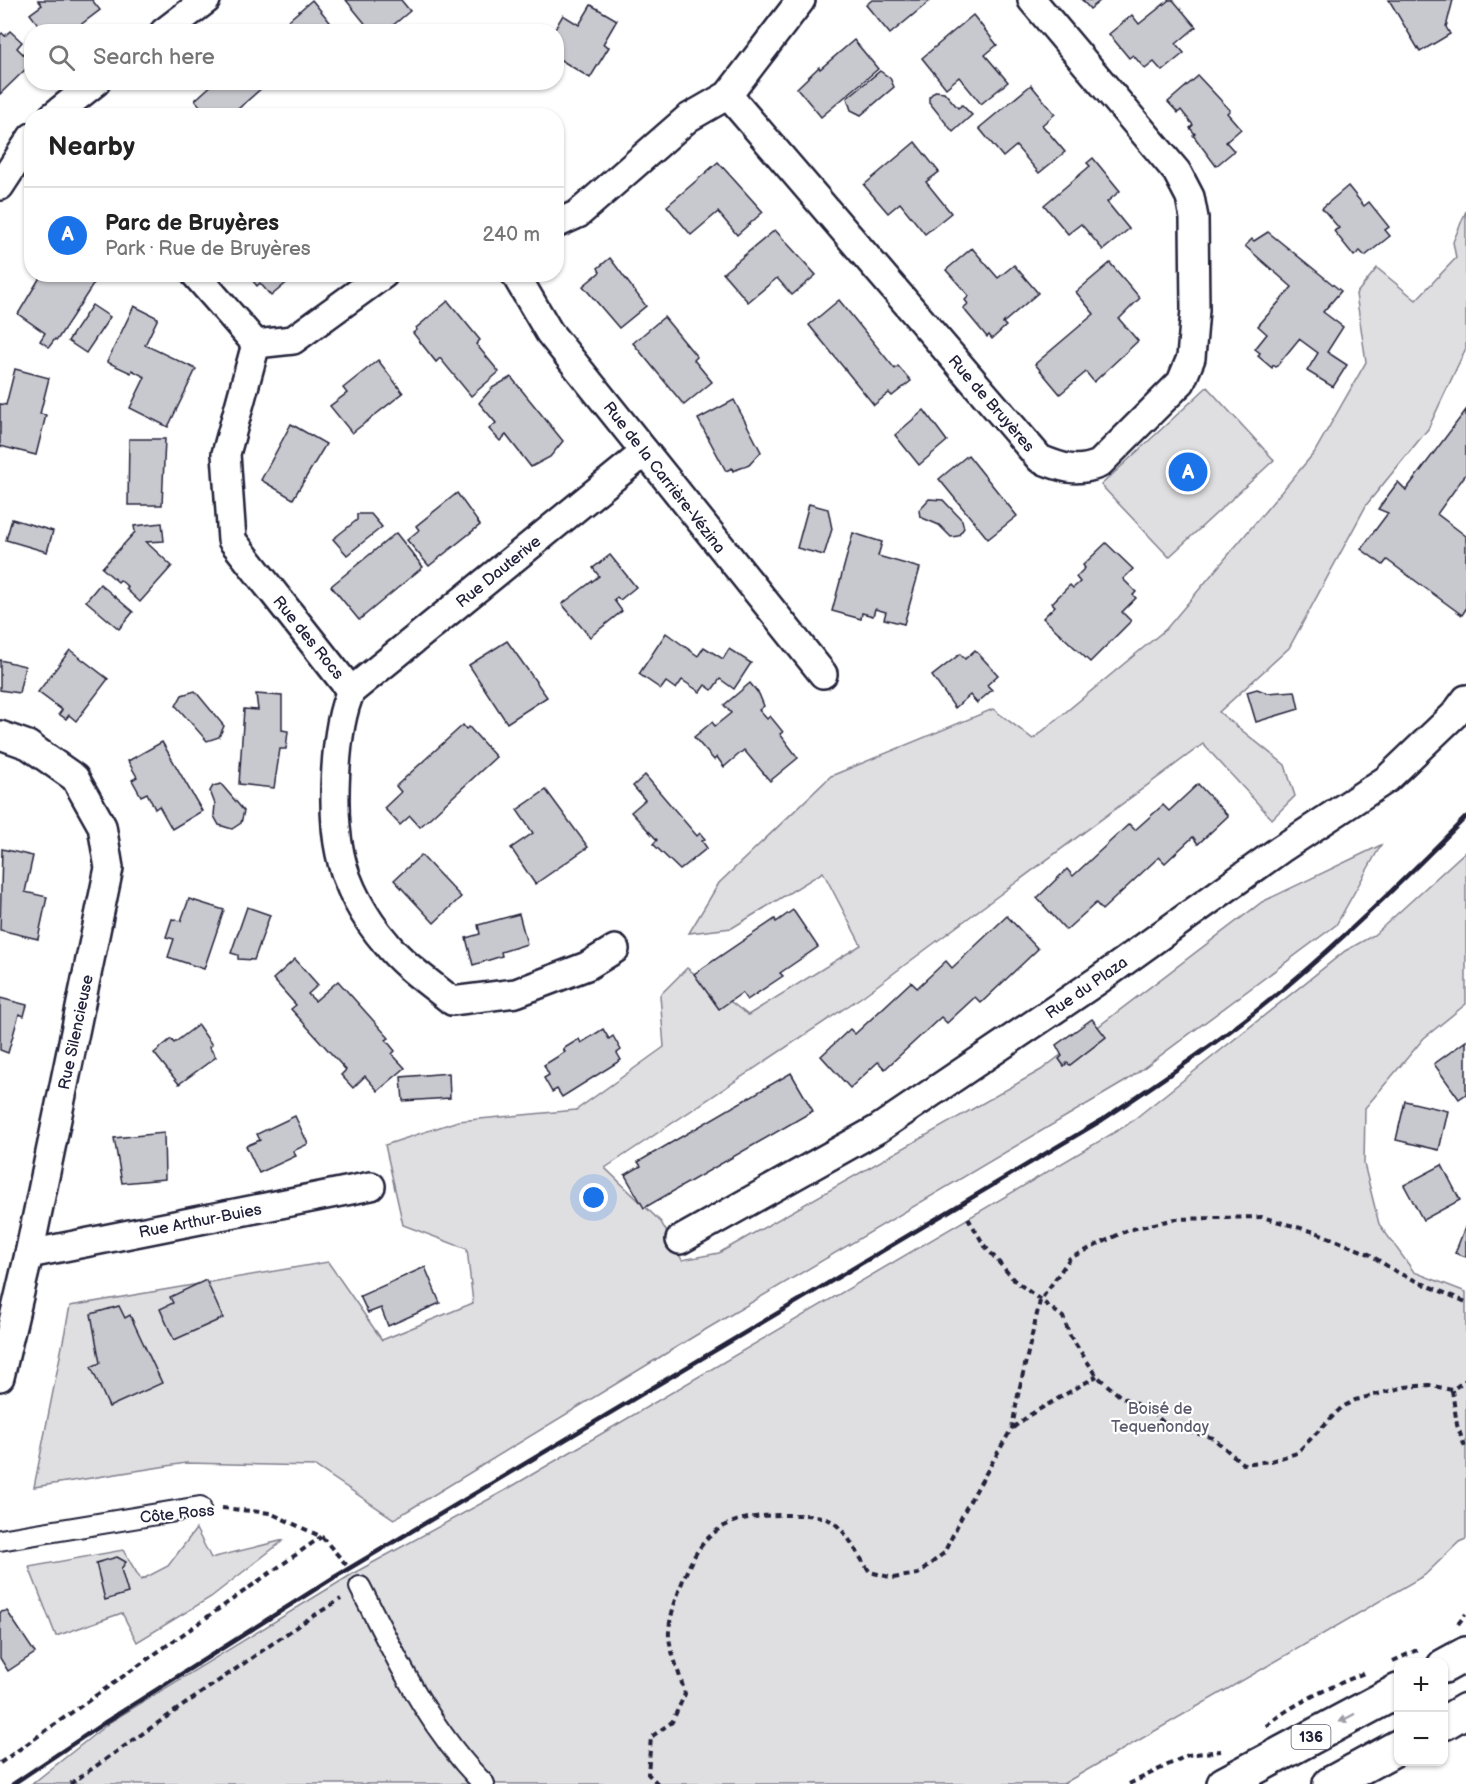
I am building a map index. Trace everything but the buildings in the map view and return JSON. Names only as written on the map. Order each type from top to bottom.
[{"type":"main road","points":[[1433,1656],[1458,1642]]},
{"type":"main road","name":"136","points":[[1224,1784],[1390,1678]]},
{"type":"main road","points":[[1448,1720],[1466,1710]]},
{"type":"main road","points":[[1330,1784],[1394,1749]]},
{"type":"street","points":[[174,24],[206,0]]},
{"type":"street","points":[[564,220],[578,214],[688,118],[728,95],[801,0]]},
{"type":"street","name":"Rue de Bruyères","points":[[728,95],[1040,459],[1064,469],[1083,470],[1099,464],[1181,382],[1191,358],[1195,310],[1194,218],[1190,197],[1177,172],[1032,0]]},
{"type":"street","points":[[64,108],[86,90]]},
{"type":"street","points":[[0,186],[24,149]]},
{"type":"street","points":[[202,282],[256,344],[293,340],[373,282]]},
{"type":"street","name":"Rue de la Carrière-Vézina","points":[[520,282],[549,332],[823,674]]},
{"type":"street","name":"Rue des Rocs","points":[[256,344],[226,454],[232,540],[351,691],[344,707],[335,783],[339,854],[356,899],[386,944],[452,1001],[516,993],[587,966],[615,949]]},
{"type":"street","name":"Rue Dauterive","points":[[351,691],[645,452]]},
{"type":"street","name":"Rue du Plaza","points":[[680,1239],[878,1129],[1097,981],[1281,849],[1388,779],[1454,715],[1466,699]]},
{"type":"street","name":"Rue Silencieuse","points":[[0,735],[28,745],[75,778],[102,826],[109,868],[29,1254],[0,1377]]},
{"type":"street","name":"Rue Arthur-Buies","points":[[29,1254],[370,1186]]},
{"type":"street","name":"Côte Ross","points":[[0,1540],[200,1507]]},
{"type":"street","points":[[360,1587],[418,1701],[444,1738],[484,1784]]},
{"type":"path","points":[[658,1784],[648,1774],[651,1737],[672,1722],[685,1694],[669,1637],[675,1603],[686,1573],[707,1536],[736,1520],[773,1515],[804,1515],[831,1521],[846,1536],[870,1572],[893,1578],[918,1574],[944,1554],[966,1508],[1012,1428],[1040,1301],[1070,1258],[1128,1230],[1176,1219],[1262,1217],[1328,1237],[1369,1254],[1398,1273],[1466,1302]]},
{"type":"path","points":[[968,1218],[984,1245],[1014,1280],[1063,1317],[1070,1336],[1097,1376],[1121,1397],[1149,1409],[1165,1424],[1213,1438],[1244,1464],[1271,1461],[1297,1453],[1341,1408],[1355,1400],[1405,1386],[1429,1385],[1452,1390],[1466,1380]]},
{"type":"path","points":[[1012,1428],[1028,1416],[1097,1376]]},
{"type":"path","points":[[1452,1390],[1456,1425],[1466,1450]]},
{"type":"path","name":"Côte Ross","points":[[200,1507],[270,1514],[322,1537],[354,1573],[360,1587]]},
{"type":"path","points":[[0,1763],[322,1537]]},
{"type":"path","points":[[70,1784],[302,1623],[360,1587]]},
{"type":"path","points":[[1458,1642],[1460,1623],[1466,1614]]},
{"type":"path","points":[[1390,1678],[1433,1656]]},
{"type":"path","points":[[1257,1733],[1283,1712],[1328,1688],[1371,1670]]},
{"type":"path","points":[[1129,1784],[1188,1755],[1228,1750]]},
{"type":"green space","points":[[1466,211],[1466,348],[1428,429],[1367,504],[1289,648],[1219,712],[1285,765],[1295,796],[1272,819],[1203,744],[863,996],[605,1168],[661,1222],[682,1260],[719,1253],[1041,1070],[1262,902],[1381,845],[1336,925],[1126,1081],[693,1337],[394,1519],[315,1466],[186,1463],[34,1487],[70,1306],[328,1262],[382,1340],[473,1303],[467,1249],[403,1225],[385,1145],[458,1121],[576,1110],[664,1047],[660,995],[687,968],[748,1015],[861,945],[823,872],[732,928],[689,933],[719,883],[831,776],[993,709],[1033,739],[1166,629],[1314,453],[1366,362],[1356,294],[1377,268],[1416,300],[1456,258],[1453,242]]},
{"type":"green space","points":[[1207,387],[1274,460],[1169,557],[1101,485]]},
{"type":"green space","name":"Boisé de Tequenonday","points":[[1466,851],[1466,1004],[1424,1038],[1365,1108],[1364,1164],[1379,1224],[1414,1272],[1466,1292],[1466,1539],[1459,1542],[1425,1575],[1063,1784],[32,1784],[110,1722],[354,1573],[504,1491],[1127,1125],[1345,951],[1374,935]]},
{"type":"green space","points":[[196,1529],[211,1558],[284,1540],[211,1597],[137,1642],[122,1613],[56,1636],[29,1567],[123,1550],[141,1580],[168,1566]]},
{"type":"railway","points":[[13,1784],[104,1723],[333,1578],[1102,1120],[1220,1039],[1287,986],[1378,904],[1466,817]]},
{"type":"place","name":"Parc de Bruyères","points":[[1188,472]]}]
